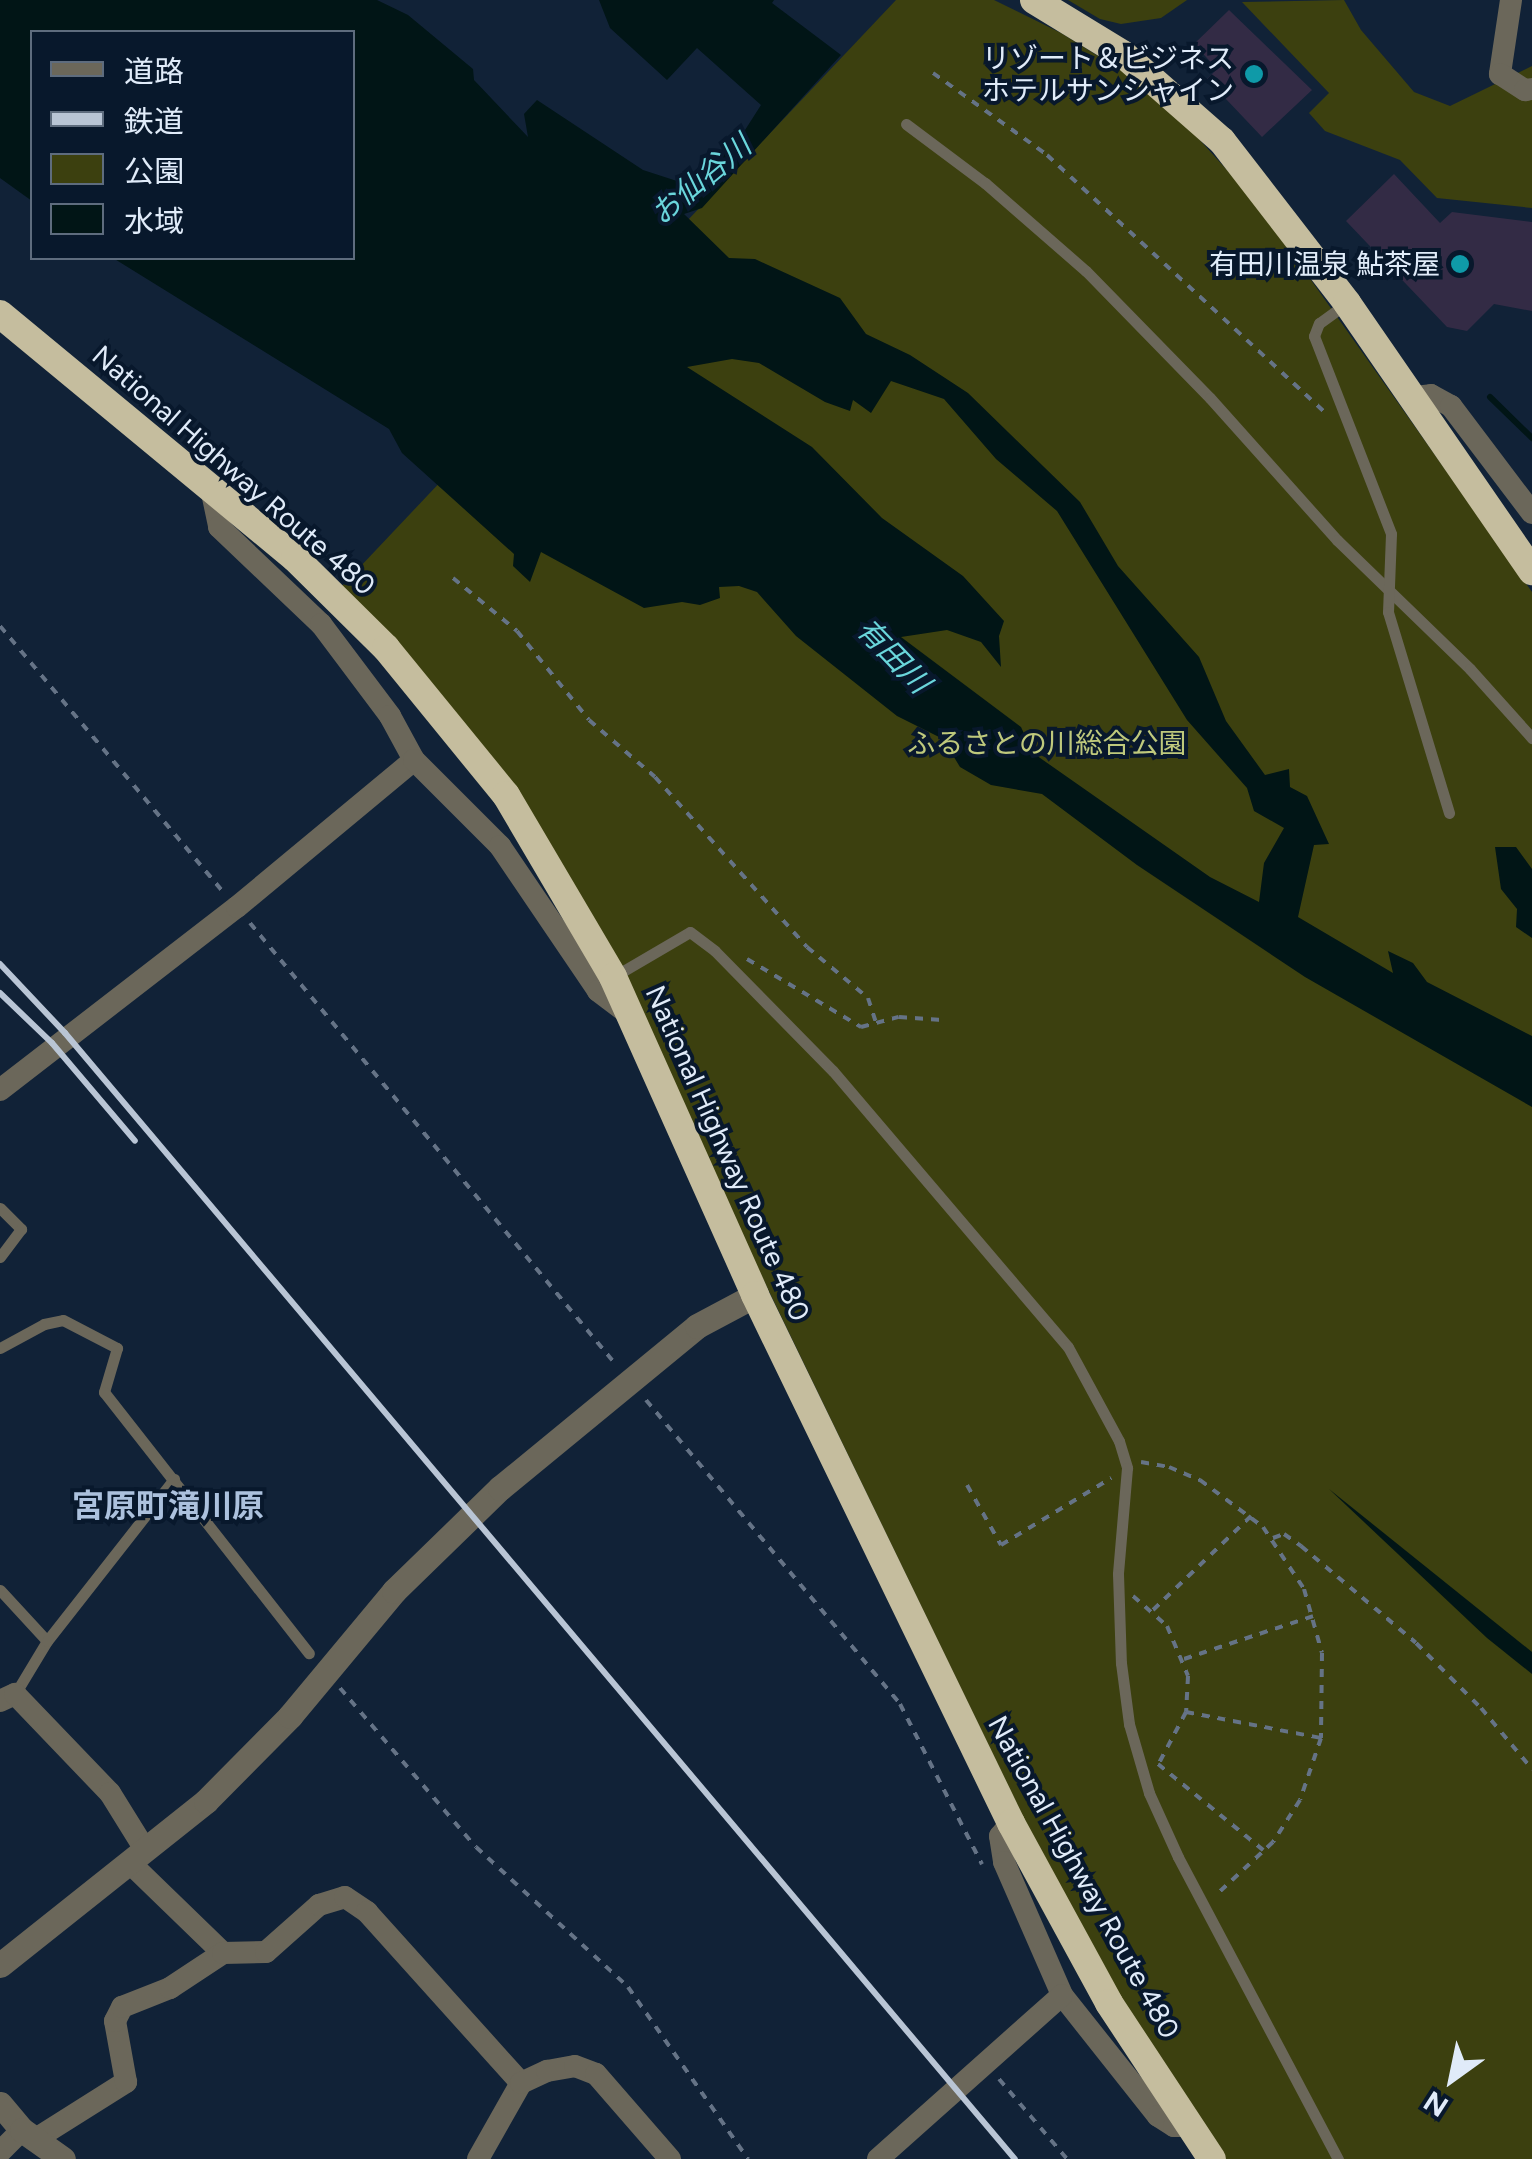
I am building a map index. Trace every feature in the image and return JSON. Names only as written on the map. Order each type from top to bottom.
[{"type":"highway","points":[[1034,0],[1124,54],[1201,120],[1279,210],[1414,397],[1532,571]]},
{"type":"highway","name":"National Highway Route 480","points":[[0,314],[295,558],[386,648],[506,795],[613,977],[754,1295],[1012,1823],[1108,2004],[1212,2159]]},
{"type":"street","points":[[1511,0],[1500,74],[1525,90],[1532,89]]},
{"type":"street","points":[[1414,397],[1431,396],[1451,406],[1532,513]]},
{"type":"street","points":[[211,488],[219,527],[322,624],[390,716],[414,760],[500,846],[598,990],[630,1015]]},
{"type":"street","points":[[0,1090],[237,908],[414,760]]},
{"type":"street","points":[[0,1964],[145,1852],[252,1755],[444,1539],[550,1444],[698,1326],[754,1295]]},
{"type":"street","points":[[8,1698],[110,1793],[145,1852],[222,1953]]},
{"type":"street","points":[[1012,1823],[1000,1836],[1004,1862],[1062,1995],[1158,2116],[1174,2126],[1189,2126]]},
{"type":"street","points":[[0,2152],[126,2082],[116,2021],[122,2007],[170,1988],[222,1953],[266,1952],[319,1905],[345,1898],[367,1912],[522,2083]]},
{"type":"street","points":[[878,2159],[1062,1995]]},
{"type":"street","points":[[478,2159],[522,2083],[548,2071],[575,2066],[596,2074],[670,2159]]},
{"type":"street","points":[[0,2104],[28,2135],[62,2159]]},
{"type":"lane","points":[[906,124],[984,183],[1086,271],[1210,398],[1337,540],[1532,738]]},
{"type":"lane","points":[[1347,303],[1319,324],[1314,336],[1391,534],[1386,586],[1395,642],[1450,814]]},
{"type":"lane","points":[[613,977],[690,932],[822,1058],[1061,1339],[1119,1440],[1128,1468],[1118,1592],[1124,1693],[1143,1774],[1170,1840],[1338,2159]]},
{"type":"lane","points":[[0,1208],[20,1230],[0,1257]]},
{"type":"lane","points":[[0,1348],[44,1324],[64,1320],[117,1348],[104,1392],[309,1653]]},
{"type":"lane","points":[[8,1698],[47,1641],[174,1479]]},
{"type":"lane","points":[[0,1590],[47,1641]]},
{"type":"path","points":[[933,74],[1047,155],[1330,418]]},
{"type":"path","points":[[452,578],[517,631],[588,720],[655,778],[806,947],[860,990],[876,1023]]},
{"type":"path","points":[[0,626],[618,1368]]},
{"type":"path","points":[[717,954],[732,950],[861,1027],[899,1017],[942,1020]]},
{"type":"path","points":[[644,1398],[900,1704],[989,1878]]},
{"type":"path","points":[[967,1485],[1001,1545],[1139,1462],[1184,1472],[1251,1516],[1273,1538],[1304,1589],[1314,1615],[1324,1673],[1322,1738],[1300,1800],[1264,1850],[1204,1903]]},
{"type":"path","points":[[1153,1610],[1251,1516]]},
{"type":"path","points":[[1273,1538],[1284,1534],[1301,1546],[1416,1643],[1481,1708],[1532,1769]]},
{"type":"path","points":[[1118,1592],[1142,1600],[1153,1610],[1184,1659],[1186,1712],[1158,1764],[1143,1774]]},
{"type":"path","points":[[1184,1659],[1314,1615]]},
{"type":"path","points":[[309,1653],[476,1847],[628,1987],[748,2159]]},
{"type":"path","points":[[1186,1712],[1322,1738]]},
{"type":"path","points":[[1158,1764],[1264,1850]]},
{"type":"path","points":[[984,2062],[1067,2159]]},
{"type":"green space","name":"ふるさとの川総合公園","points":[[896,0],[994,0],[1061,33],[1132,77],[1188,127],[1255,201],[1532,592],[1532,2159],[1226,2159],[1146,2042],[1068,1910],[576,892],[341,587]]},
{"type":"green space","points":[[1068,0],[1187,0],[1161,18],[1121,24],[1100,19]]},
{"type":"green space","points":[[1344,0],[1361,30],[1414,92],[1450,106],[1532,66],[1532,208],[1437,198],[1400,160],[1325,131],[1309,113],[1329,93],[1242,2]]},
{"type":"water","points":[[0,0],[377,0],[408,15],[473,69],[474,80],[528,137],[524,114],[537,100],[643,170],[680,182],[738,141],[761,105],[697,48],[667,80],[610,28],[599,0],[774,0],[772,3],[841,55],[702,208],[684,214],[729,258],[755,259],[840,298],[866,334],[910,355],[968,393],[1080,502],[1118,566],[1199,657],[1226,721],[1265,775],[1289,769],[1290,787],[1307,796],[1329,844],[1314,845],[1298,917],[1393,973],[1388,951],[1413,963],[1427,982],[1532,1036],[1532,1107],[1305,977],[1137,865],[1042,794],[991,785],[960,767],[943,739],[897,716],[796,636],[757,592],[739,586],[719,587],[720,598],[700,605],[682,602],[644,608],[541,552],[530,582],[513,566],[514,554],[402,453],[389,429],[116,260],[355,260],[355,30],[30,30],[30,200],[0,178]],"holes":[[[732,359],[759,363],[825,402],[850,411],[853,400],[871,413],[891,381],[944,399],[996,459],[1057,511],[1187,720],[1247,788],[1254,811],[1284,828],[1264,863],[1259,902],[1210,877],[1033,753],[1021,727],[901,637],[947,630],[981,642],[1001,667],[999,636],[1004,621],[963,576],[882,518],[812,447],[687,367]]]},
{"type":"water","points":[[1495,847],[1516,847],[1532,869],[1532,938],[1516,927],[1517,909],[1501,889]]},
{"type":"water","points":[[1329,1489],[1532,1652],[1532,1674],[1487,1638]]},
{"type":"building","name":"リゾート＆ビジネス ホテルサンシャイン","points":[[1229,10],[1312,90],[1262,137],[1207,79],[1217,69],[1194,44]]},
{"type":"building","name":"有田川温泉 鮎茶屋","points":[[1394,174],[1440,223],[1452,212],[1532,222],[1532,311],[1494,304],[1467,331],[1447,327],[1346,221]]},
{"type":"waterway","points":[[1490,397],[1532,438]]},
{"type":"railway","points":[[0,964],[65,1033],[1015,2159]]},
{"type":"railway","points":[[0,993],[52,1043],[135,1141]]},
{"type":"place","name":"リゾート＆ビジネス ホテルサンシャイン","points":[[1254,74]]},
{"type":"place","name":"有田川温泉 鮎茶屋","points":[[1460,264]]},
{"type":"district","name":"宮原町滝川原","points":[[168,1506]]},
{"type":"water label","name":"お仙谷川","points":[[701,180]]},
{"type":"water label","name":"有田川","points":[[893,656]]}]
